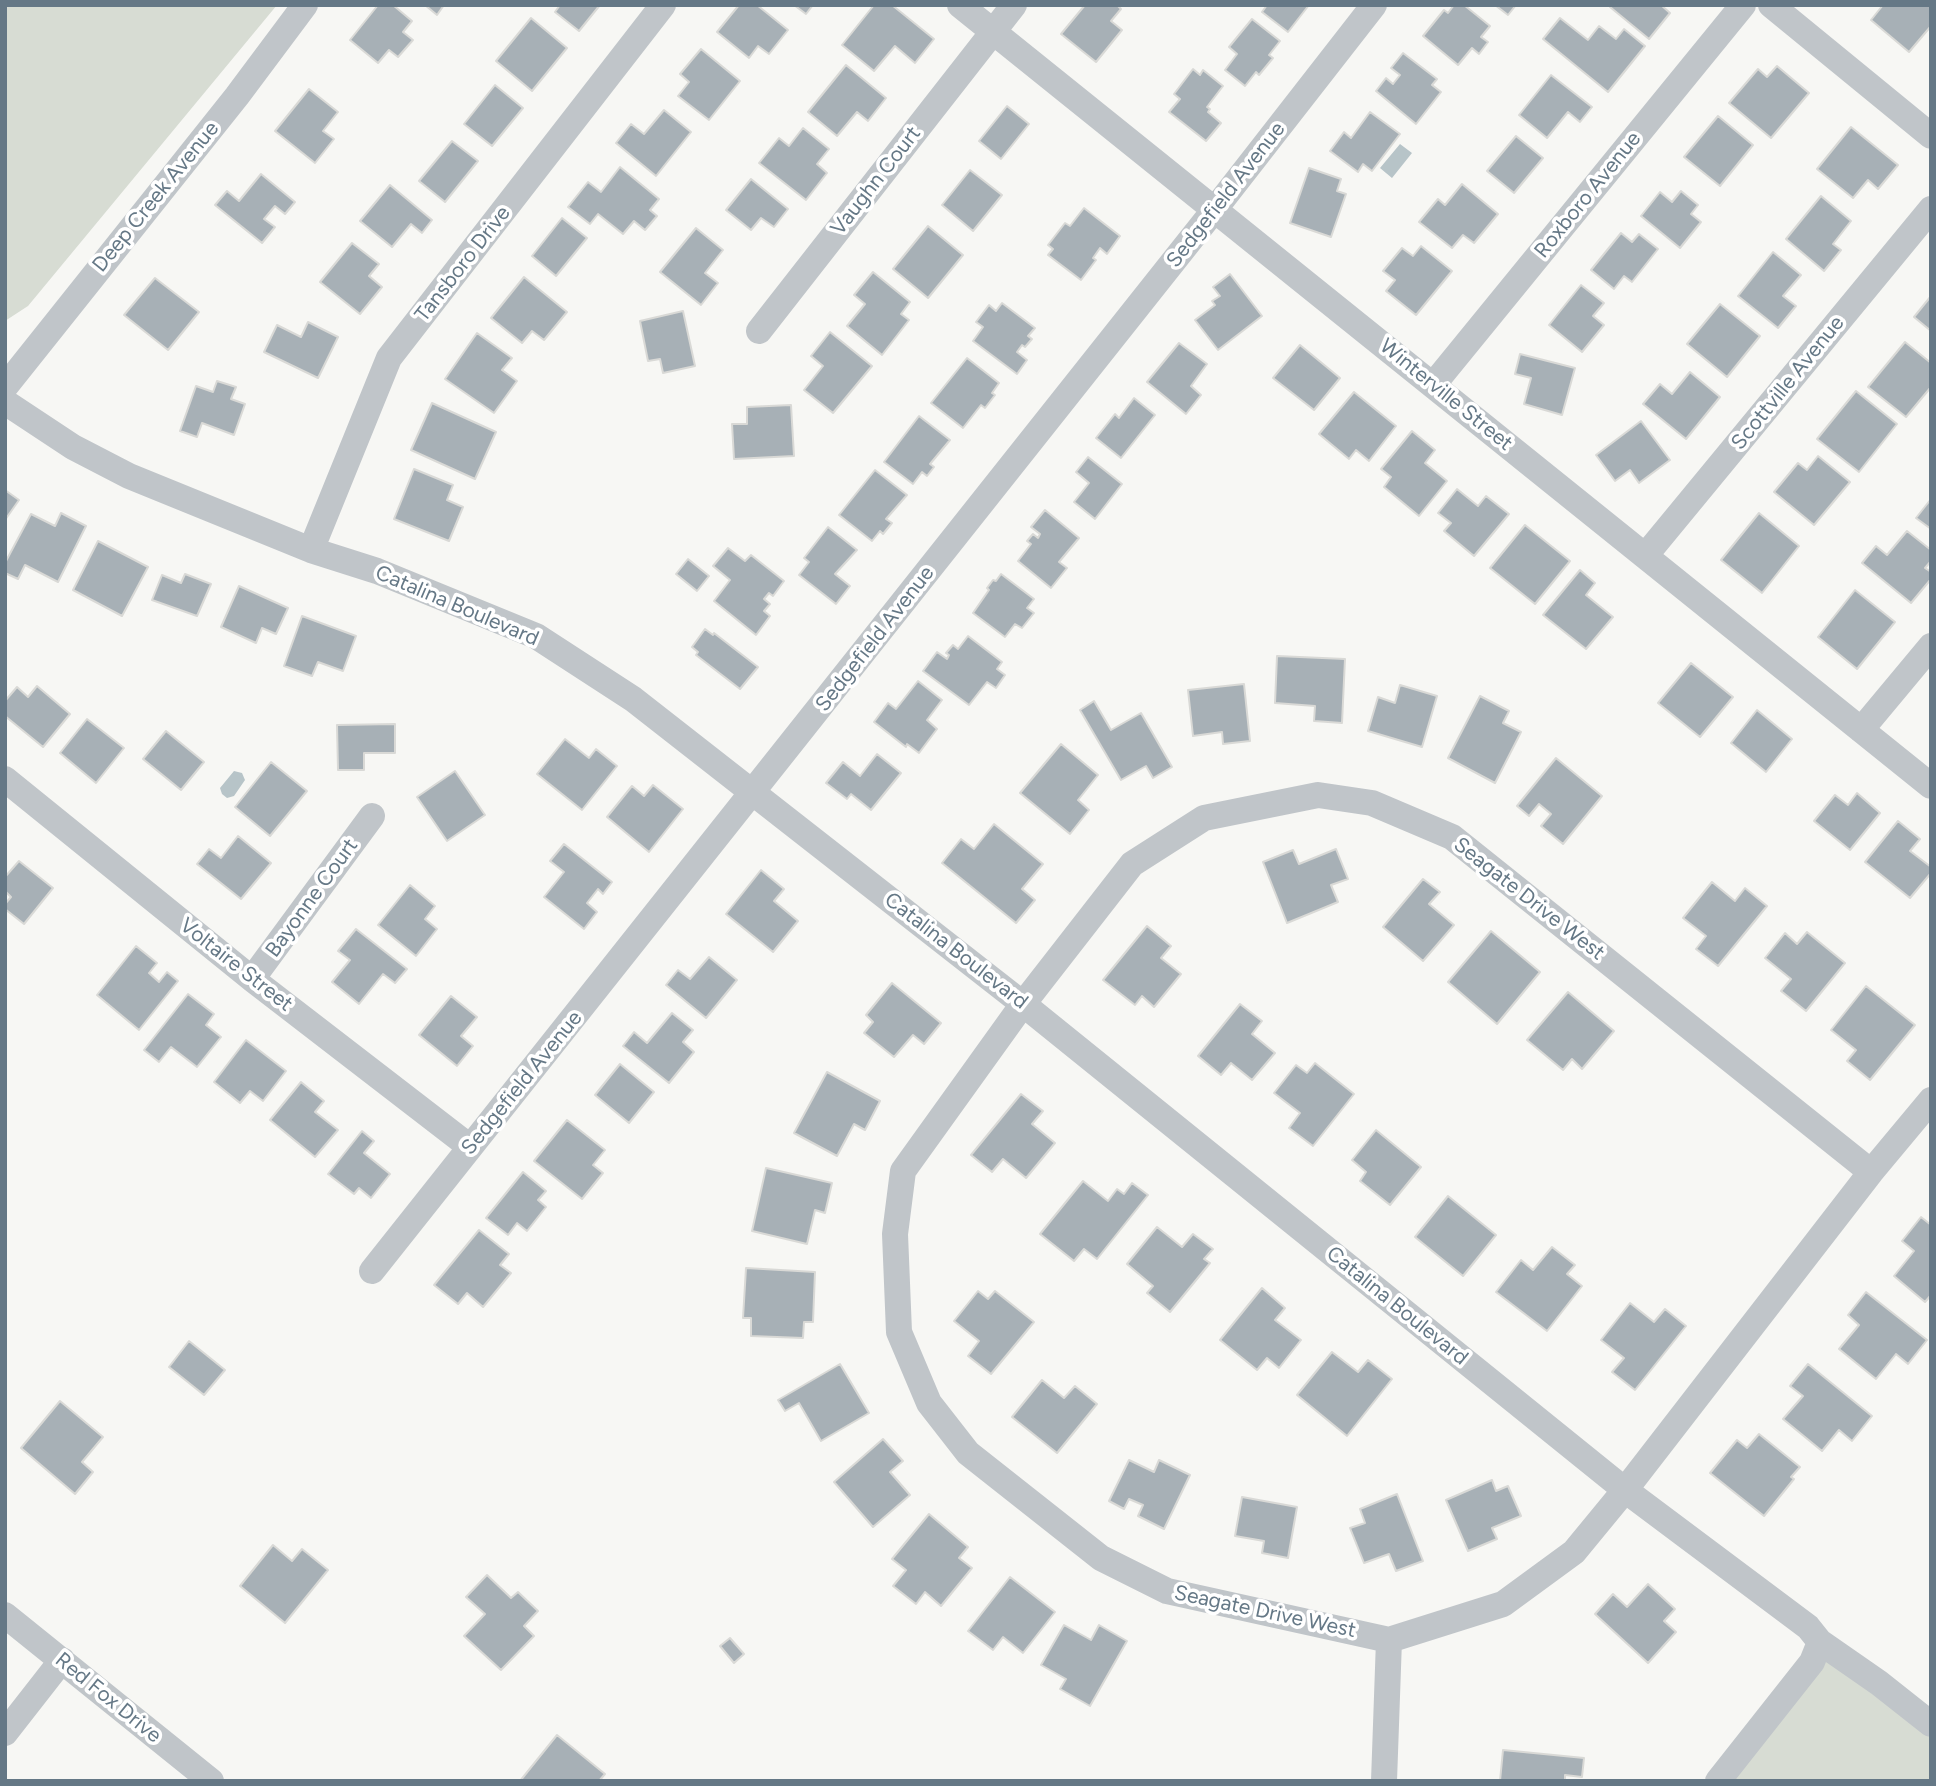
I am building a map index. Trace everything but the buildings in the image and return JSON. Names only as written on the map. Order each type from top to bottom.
[{"type":"street","name":"Deep Creek Avenue","points":[[5,387],[237,96],[305,5]]},
{"type":"street","name":"Tansboro Drive","points":[[311,550],[389,358],[663,5]]},
{"type":"street","name":"Winterville Street","points":[[960,5],[1931,786]]},
{"type":"street","name":"Vaughn Court","points":[[759,331],[1014,5]]},
{"type":"street","name":"Sedgefield Avenue","points":[[372,1271],[754,792],[1374,5]]},
{"type":"street","name":"Roxboro Avenue","points":[[1433,385],[1743,5]]},
{"type":"street","points":[[1771,5],[1931,136]]},
{"type":"street","name":"Scottville Avenue","points":[[1645,556],[1931,209]]},
{"type":"street","name":"Catalina Boulevard","points":[[5,402],[73,447],[129,476],[311,550],[377,571],[537,636],[633,699],[1023,1004],[1625,1490],[1808,1627],[1820,1642],[1931,1724]]},
{"type":"street","points":[[1861,730],[1931,646]]},
{"type":"street","name":"Voltaire Street","points":[[5,779],[252,979],[470,1147]]},
{"type":"street","name":"Seagate Drive West","points":[[1871,1172],[1452,837],[1372,803],[1318,795],[1204,818],[1132,864],[1023,1004],[903,1171],[895,1234],[899,1332],[929,1403],[968,1453],[1101,1558],[1167,1591],[1389,1640],[1503,1604],[1574,1552],[1871,1172],[1931,1100]]},
{"type":"street","name":"Bayonne Court","points":[[252,979],[372,816]]},
{"type":"street","name":"Red Fox Drive","points":[[5,1615],[211,1781]]},
{"type":"street","points":[[1384,1781],[1389,1640]]},
{"type":"street","points":[[1718,1781],[1812,1662],[1820,1642]]},
{"type":"street","points":[[5,1733],[62,1660]]},
{"type":"shaded area","points":[[5,5],[277,5],[28,306],[5,321]]},
{"type":"shaded area","points":[[1400,144],[1412,153],[1392,178],[1380,168]]},
{"type":"shaded area","points":[[234,771],[242,773],[245,780],[234,796],[227,798],[220,788]]},
{"type":"shaded area","points":[[1825,1657],[1931,1719],[1931,1781],[1731,1781]]}]
